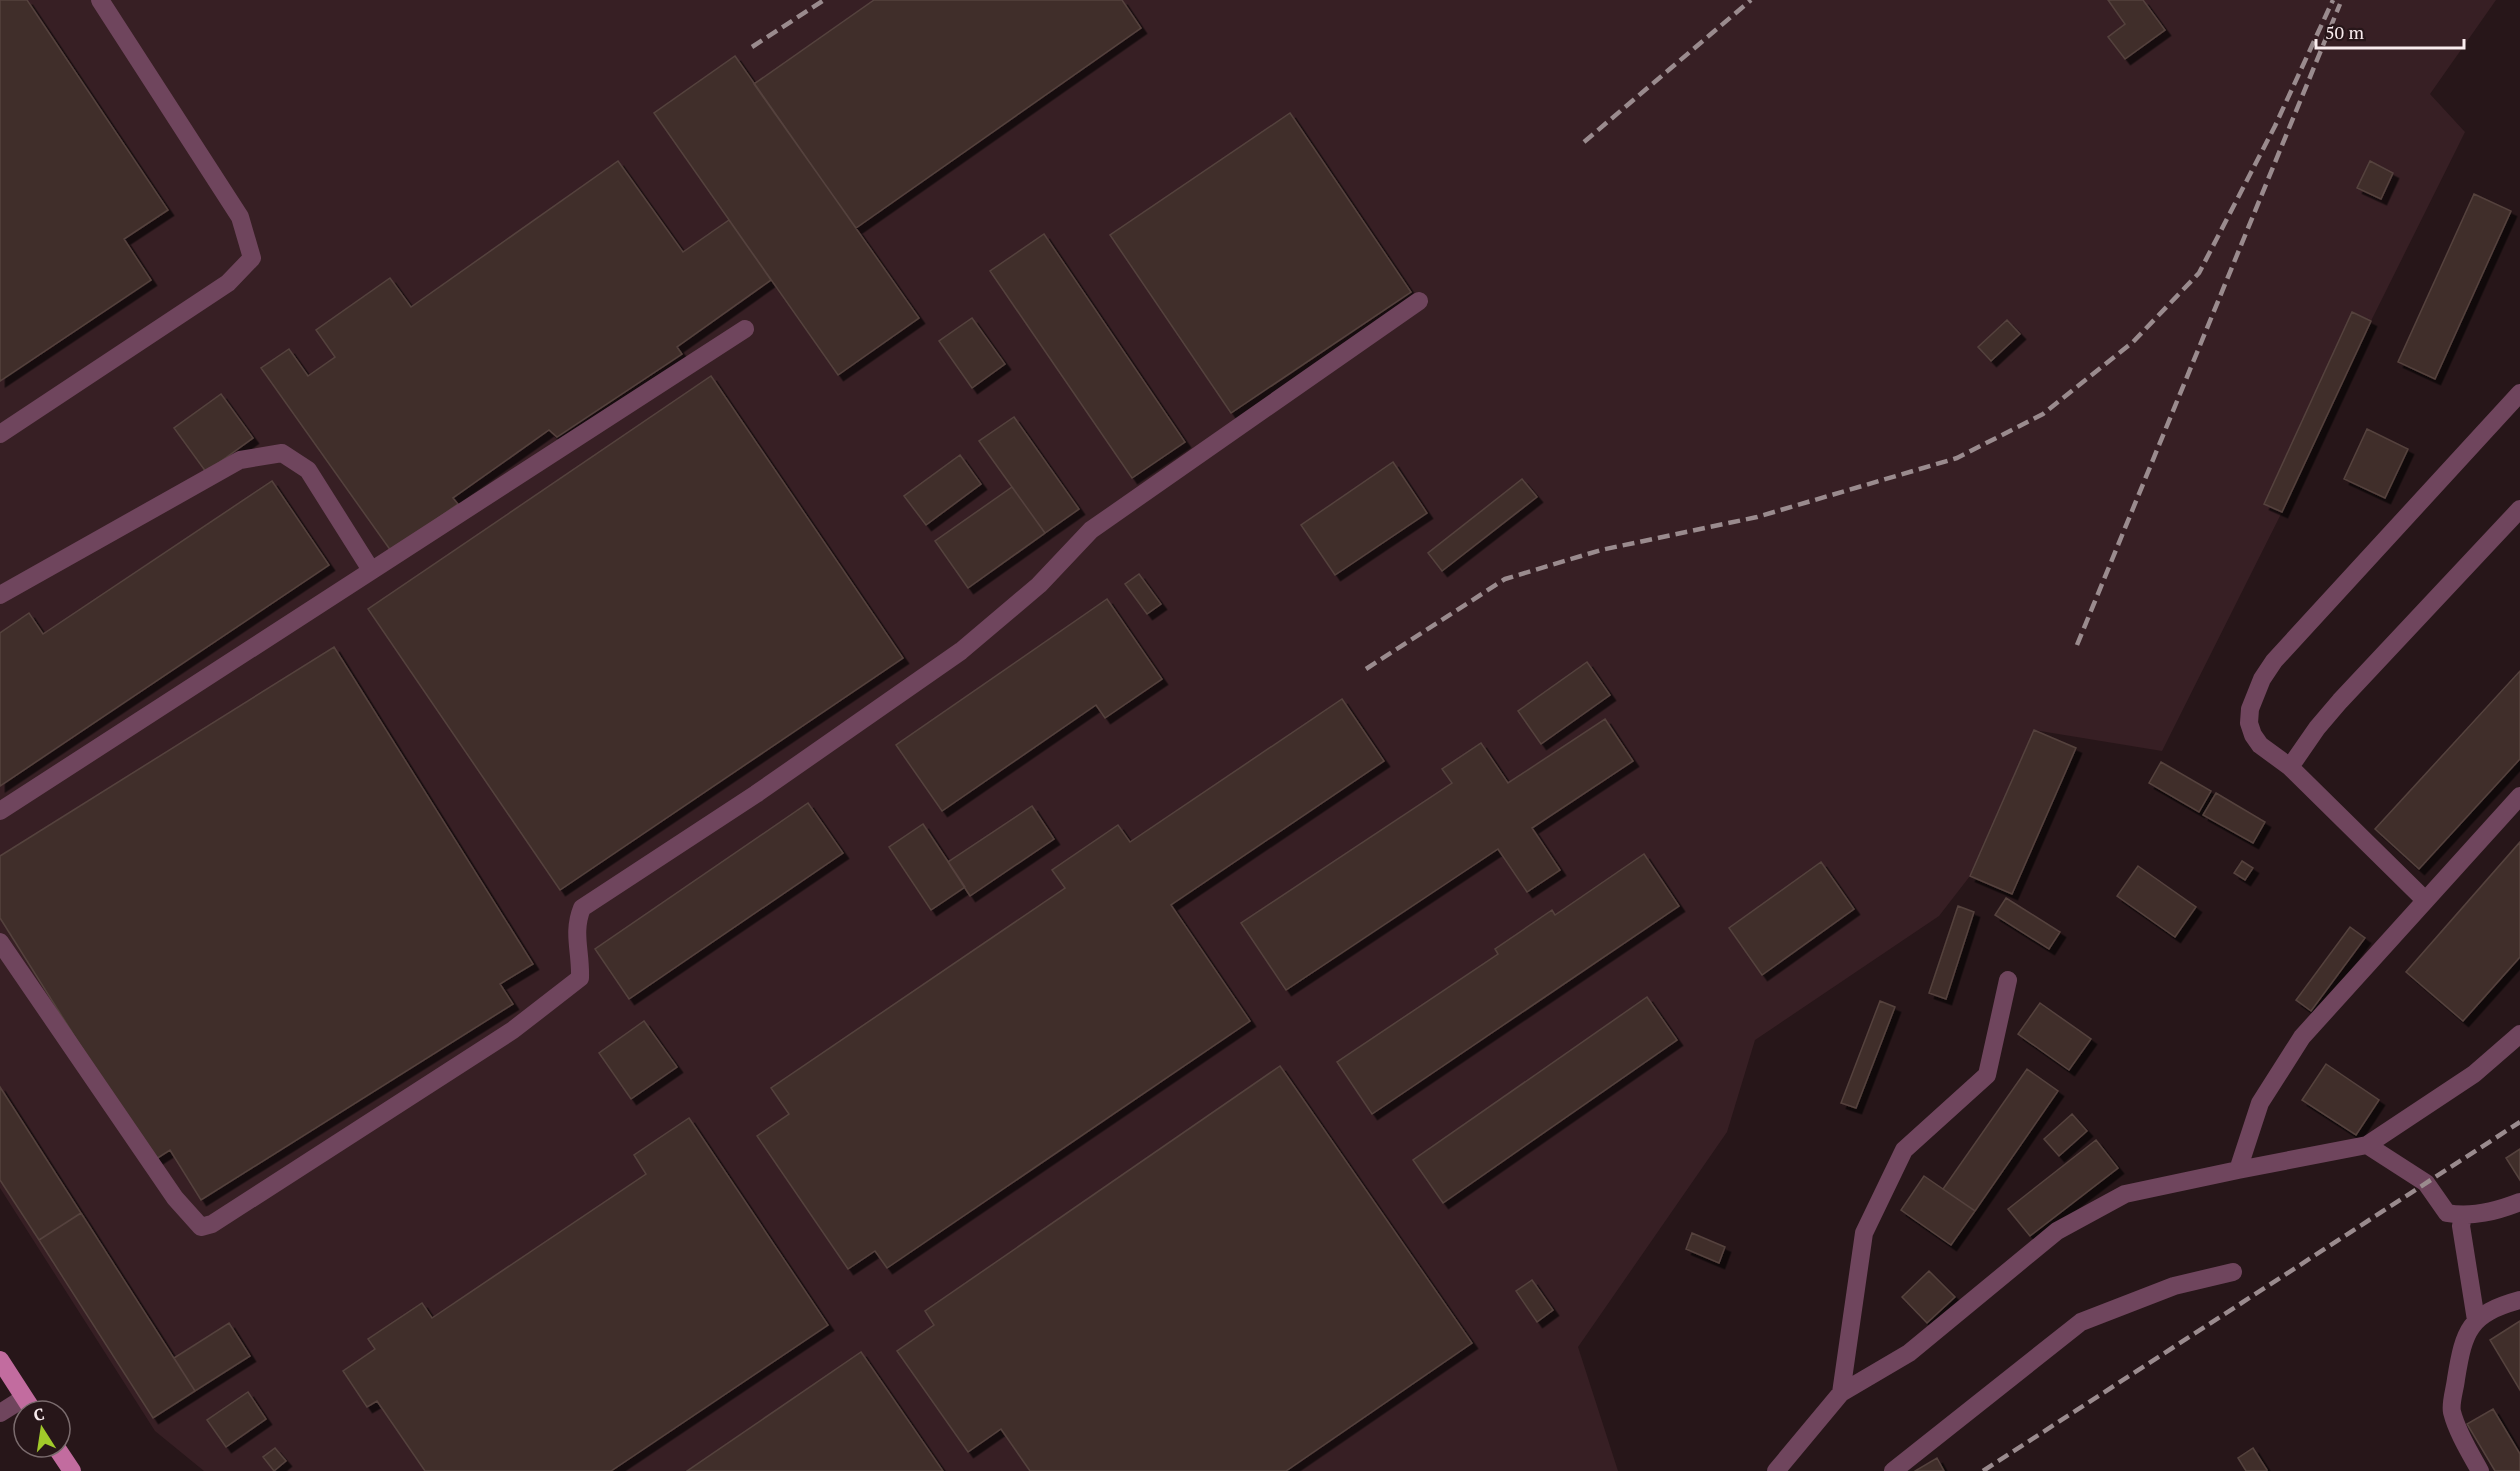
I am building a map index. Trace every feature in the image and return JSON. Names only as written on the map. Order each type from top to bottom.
[{"type":"main road","points":[[0,1360],[25,1399]]},
{"type":"street","points":[[0,434],[228,283],[252,258],[240,217],[99,0]]},
{"type":"street","points":[[0,942],[175,1198],[201,1227],[212,1224],[513,1030],[580,978],[581,956],[575,925],[582,908],[756,794],[961,651],[1040,585],[1091,530],[1419,301]]},
{"type":"street","points":[[0,812],[745,329]]},
{"type":"street","points":[[2426,900],[2290,767],[2260,745],[2249,723],[2250,709],[2262,679],[2288,645],[2520,393]]},
{"type":"street","points":[[0,595],[240,460],[282,453],[308,470],[371,570]]},
{"type":"street","points":[[2290,767],[2317,728],[2340,701],[2520,509]]},
{"type":"street","points":[[2238,1170],[2260,1102],[2301,1036],[2520,796]]},
{"type":"street","points":[[1841,1393],[1864,1233],[1904,1150],[1987,1075],[2008,980]]},
{"type":"street","points":[[1776,1471],[1841,1393],[1909,1353],[2057,1231],[2125,1194],[2367,1145],[2474,1074],[2520,1034]]},
{"type":"street","points":[[2367,1145],[2426,1183],[2447,1213],[2463,1216],[2502,1209],[2520,1202]]},
{"type":"street","points":[[2463,1216],[2461,1226],[2476,1320]]},
{"type":"street","points":[[1893,1471],[2081,1322],[2174,1286],[2233,1272]]},
{"type":"street","points":[[2480,1471],[2451,1410],[2459,1362],[2469,1328],[2476,1320],[2499,1306],[2520,1300]]},
{"type":"shaded area","points":[[0,0],[2496,0],[2430,94],[2465,132],[2371,321],[2282,512],[2162,751],[2034,730],[1970,876],[1939,916],[1755,1040],[1727,1132],[1578,1347],[1618,1471],[204,1471],[155,1431],[0,1188]]},
{"type":"building","points":[[0,0],[27,0],[168,210],[124,239],[151,280],[0,381]]},
{"type":"building","points":[[874,0],[1122,0],[1141,28],[856,228],[754,84]]},
{"type":"building","points":[[2108,0],[2143,0],[2165,30],[2125,59],[2108,37],[2125,24]]},
{"type":"building","points":[[735,56],[919,318],[838,375],[654,113]]},
{"type":"building","points":[[1290,113],[1411,292],[1231,413],[1110,235]]},
{"type":"building","points":[[618,161],[683,252],[729,220],[771,280],[677,347],[682,354],[557,437],[549,430],[453,498],[458,504],[391,551],[261,368],[289,349],[308,376],[335,357],[316,330],[390,278],[411,307]]},
{"type":"building","points":[[2370,161],[2393,173],[2381,199],[2357,188]]},
{"type":"building","points":[[2474,194],[2511,211],[2435,379],[2398,362]]},
{"type":"building","points":[[1044,234],[1185,442],[1132,478],[990,271]]},
{"type":"building","points":[[2352,312],[2371,321],[2282,512],[2264,504]]},
{"type":"building","points":[[972,318],[1005,364],[972,388],[939,341]]},
{"type":"building","points":[[2007,320],[2020,334],[1991,361],[1978,347]]},
{"type":"building","points":[[711,376],[903,658],[560,890],[368,609]]},
{"type":"building","points":[[221,394],[253,438],[206,472],[174,428]]},
{"type":"building","points":[[1014,417],[1079,509],[1045,533],[979,441]]},
{"type":"building","points":[[2367,429],[2408,449],[2385,498],[2344,479]]},
{"type":"building","points":[[960,455],[981,484],[926,525],[904,496]]},
{"type":"building","points":[[1393,462],[1427,513],[1335,575],[1301,525]]},
{"type":"building","points":[[1522,479],[1537,497],[1442,571],[1428,553]]},
{"type":"building","points":[[272,481],[329,565],[0,786],[0,633],[29,613],[43,634]]},
{"type":"building","points":[[1012,487],[1045,533],[968,588],[935,541]]},
{"type":"building","points":[[1139,574],[1161,604],[1147,614],[1125,584]]},
{"type":"building","points":[[1107,599],[1162,679],[1105,718],[1096,705],[942,811],[896,745]]},
{"type":"building","points":[[334,647],[533,964],[500,984],[513,1004],[201,1200],[170,1150],[153,1161],[0,918],[0,856]]},
{"type":"building","points":[[1587,662],[1610,695],[1541,744],[1518,711]]},
{"type":"building","points":[[2520,671],[2520,759],[2419,869],[2375,829]]},
{"type":"building","points":[[1342,699],[1384,761],[1171,905],[1250,1021],[887,1268],[875,1251],[848,1269],[757,1136],[789,1114],[771,1088],[1065,888],[1052,870],[1118,825],[1130,842]]},
{"type":"building","points":[[1605,719],[1633,761],[1532,828],[1560,870],[1527,892],[1498,849],[1286,990],[1241,923],[1452,783],[1442,769],[1481,743],[1508,783]]},
{"type":"building","points":[[2034,730],[2076,748],[2012,894],[1970,876]]},
{"type":"building","points":[[2161,762],[2211,791],[2199,812],[2149,783]]},
{"type":"building","points":[[2216,793],[2265,822],[2253,843],[2203,815]]},
{"type":"building","points":[[808,803],[843,853],[629,999],[595,949]]},
{"type":"building","points":[[1032,806],[1054,839],[970,896],[948,862]]},
{"type":"building","points":[[923,824],[965,887],[931,910],[889,847]]},
{"type":"building","points":[[2520,842],[2520,957],[2463,1021],[2406,972]]},
{"type":"building","points":[[1644,854],[1679,906],[1372,1114],[1337,1062],[1498,954],[1495,949],[1552,910],[1555,915]]},
{"type":"building","points":[[2242,861],[2253,868],[2245,880],[2234,873]]},
{"type":"building","points":[[1821,862],[1854,909],[1762,975],[1729,928]]},
{"type":"building","points":[[2138,866],[2196,907],[2175,937],[2117,896]]},
{"type":"building","points":[[2006,898],[2060,932],[2049,949],[1995,915]]},
{"type":"building","points":[[1958,906],[1974,912],[1946,999],[1929,993]]},
{"type":"building","points":[[2350,927],[2365,938],[2311,1011],[2296,1000]]},
{"type":"building","points":[[1647,997],[1677,1040],[1443,1203],[1413,1160]]},
{"type":"building","points":[[1880,1001],[1895,1007],[1856,1108],[1841,1103]]},
{"type":"building","points":[[2040,1003],[2091,1039],[2069,1070],[2018,1034]]},
{"type":"building","points":[[644,1021],[677,1067],[631,1099],[599,1053]]},
{"type":"building","points":[[2326,1064],[2379,1100],[2356,1135],[2302,1100]]},
{"type":"building","points":[[1280,1066],[1472,1343],[1286,1471],[1030,1471],[1001,1429],[968,1452],[897,1351],[934,1325],[925,1311]]},
{"type":"building","points":[[2027,1069],[2058,1091],[1975,1211],[1943,1189]]},
{"type":"building","points":[[0,1087],[81,1213],[39,1240],[0,1180]]},
{"type":"building","points":[[2072,1114],[2087,1131],[2059,1156],[2044,1139]]},
{"type":"building","points":[[689,1118],[828,1325],[611,1471],[425,1471],[377,1401],[367,1407],[343,1371],[375,1349],[368,1339],[422,1303],[432,1318],[646,1174],[634,1155]]},
{"type":"building","points":[[2096,1140],[2118,1168],[2030,1236],[2008,1209]]},
{"type":"building","points":[[2520,1149],[2520,1180],[2506,1158]]},
{"type":"building","points":[[1924,1176],[1975,1211],[1951,1245],[1901,1210]]},
{"type":"building","points":[[81,1213],[195,1391],[153,1418],[39,1240]]},
{"type":"building","points":[[1692,1233],[1725,1247],[1719,1263],[1686,1249]]},
{"type":"building","points":[[1929,1271],[1955,1297],[1927,1323],[1902,1297]]},
{"type":"building","points":[[1532,1280],[1553,1310],[1537,1322],[1516,1291]]},
{"type":"building","points":[[2520,1321],[2520,1390],[2490,1340]]},
{"type":"building","points":[[229,1323],[250,1356],[195,1391],[174,1358]]},
{"type":"building","points":[[861,1352],[943,1471],[687,1471]]},
{"type":"building","points":[[248,1392],[266,1419],[226,1447],[207,1420]]},
{"type":"building","points":[[2493,1409],[2520,1454],[2520,1471],[2495,1471],[2467,1424]]},
{"type":"building","points":[[275,1448],[286,1461],[274,1471],[263,1457]]},
{"type":"building","points":[[2253,1448],[2267,1471],[2246,1471],[2238,1458]]},
{"type":"building","points":[[1937,1458],[1944,1471],[1915,1471]]},
{"type":"railway","points":[[752,47],[824,0]]},
{"type":"railway","points":[[1584,142],[1751,0]]},
{"type":"railway","points":[[1366,669],[1505,579],[1601,550],[1757,517],[1957,458],[2043,414],[2133,342],[2199,273],[2275,126],[2333,0]]},
{"type":"railway","points":[[2077,645],[2340,4]]},
{"type":"railway","points":[[1983,1471],[2520,1122]]}]
